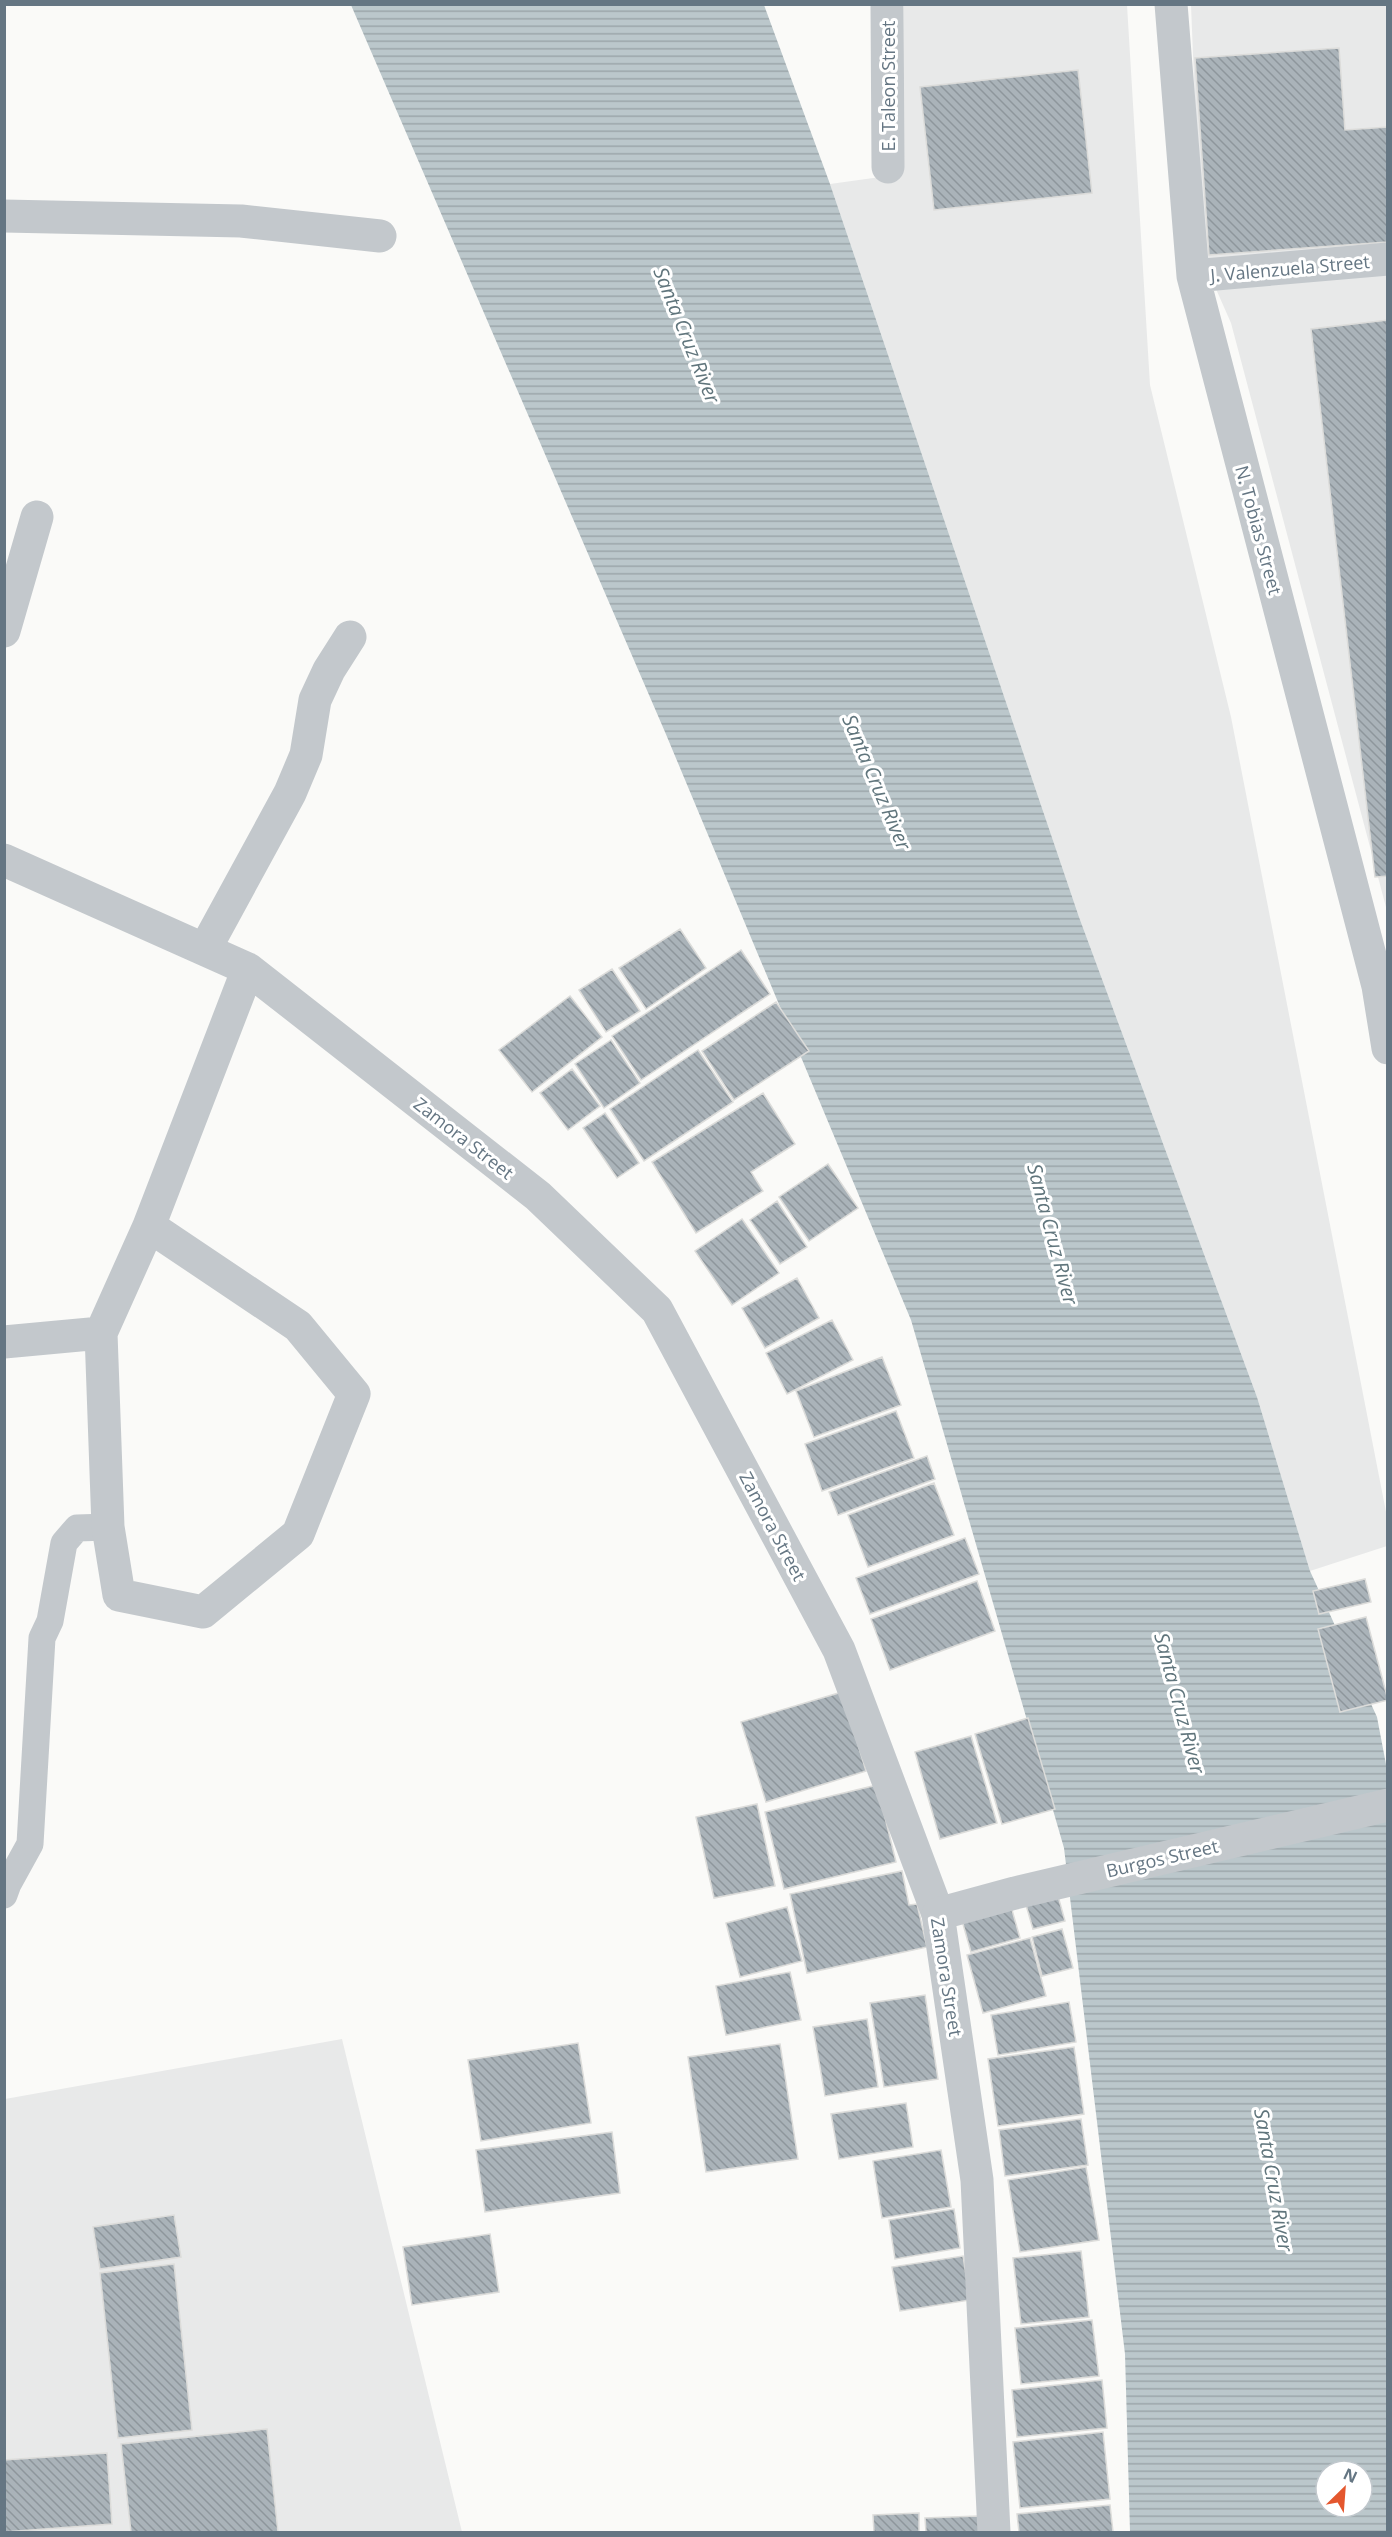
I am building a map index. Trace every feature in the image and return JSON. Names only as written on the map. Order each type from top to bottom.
[{"type":"street","name":"E. Taleon Street","points":[[887,4],[888,167]]},
{"type":"street","name":"N. Tobias Street","points":[[1171,4],[1193,276],[1378,986],[1388,1048]]},
{"type":"street","points":[[4,216],[241,221],[380,236]]},
{"type":"street","name":"J. Valenzuela Street","points":[[1193,276],[1388,259]]},
{"type":"street","points":[[4,631],[37,517]]},
{"type":"street","points":[[205,949],[290,793],[306,755],[315,700],[329,670],[350,637]]},
{"type":"street","name":"Zamora Street","points":[[4,860],[248,969],[538,1196],[657,1310],[839,1650],[938,1914],[977,2180],[994,2532]]},
{"type":"street","points":[[149,1226],[298,1326],[354,1394],[298,1534],[203,1612],[119,1595],[108,1527],[101,1333],[149,1226],[248,969]]},
{"type":"street","points":[[4,1342],[101,1333]]},
{"type":"street","name":"Burgos Street","points":[[938,1914],[1015,1893],[1388,1805]]},
{"type":"lane","points":[[4,1895],[30,1844],[42,1638],[50,1621],[64,1543],[77,1528],[108,1527]]},
{"type":"shaded area","points":[[904,5],[1127,5],[1150,385],[1231,717],[1387,1517],[1387,1546],[1310,1571],[1257,1397],[1079,917],[830,184],[902,174]]},
{"type":"shaded area","points":[[1191,5],[1387,5],[1387,911],[1231,323],[1201,255]]},
{"type":"shaded area","points":[[342,2039],[462,2532],[5,2532],[5,2099]]},
{"type":"water","name":"Santa Cruz River","points":[[351,5],[764,5],[830,184],[1079,917],[1257,1397],[1310,1571],[1377,1717],[1388,1775],[1387,2532],[1130,2532],[1125,2354],[1064,1848],[911,1320],[665,732]]},
{"type":"building","points":[[1339,48],[1345,130],[1388,127],[1388,242],[1209,255],[1195,58]]},
{"type":"building","points":[[1078,70],[1092,193],[934,210],[920,87]]},
{"type":"building","points":[[1388,320],[1388,876],[1375,877],[1311,329]]},
{"type":"building","points":[[680,929],[706,968],[646,1009],[619,968]]},
{"type":"building","points":[[741,950],[770,994],[641,1080],[612,1036]]},
{"type":"building","points":[[612,969],[640,1011],[606,1032],[579,990]]},
{"type":"building","points":[[570,996],[602,1037],[532,1092],[499,1050]]},
{"type":"building","points":[[776,1002],[809,1051],[734,1100],[702,1051]]},
{"type":"building","points":[[611,1040],[640,1083],[604,1108],[575,1064]]},
{"type":"building","points":[[698,1050],[733,1102],[644,1161],[610,1109]]},
{"type":"building","points":[[572,1069],[600,1106],[568,1130],[540,1093]]},
{"type":"building","points":[[763,1093],[795,1144],[751,1172],[763,1191],[696,1233],[652,1162]]},
{"type":"building","points":[[605,1113],[639,1163],[617,1178],[583,1128]]},
{"type":"building","points":[[828,1164],[858,1208],[809,1241],[779,1197]]},
{"type":"building","points":[[777,1201],[807,1247],[780,1264],[750,1220]]},
{"type":"building","points":[[742,1219],[779,1273],[732,1305],[695,1251]]},
{"type":"building","points":[[797,1278],[819,1318],[765,1348],[742,1308]]},
{"type":"building","points":[[832,1320],[853,1360],[787,1394],[766,1353]]},
{"type":"building","points":[[882,1357],[901,1405],[814,1437],[796,1391]]},
{"type":"building","points":[[896,1411],[914,1458],[822,1491],[805,1444]]},
{"type":"building","points":[[927,1456],[935,1479],[838,1515],[829,1492]]},
{"type":"building","points":[[934,1483],[954,1535],[868,1567],[848,1515]]},
{"type":"building","points":[[965,1538],[979,1574],[870,1614],[856,1578]]},
{"type":"building","points":[[1365,1579],[1371,1602],[1319,1614],[1313,1591]]},
{"type":"building","points":[[977,1581],[995,1631],[890,1670],[871,1619]]},
{"type":"building","points":[[1366,1617],[1388,1700],[1340,1712],[1318,1629]]},
{"type":"building","points":[[842,1692],[866,1771],[766,1802],[741,1722]]},
{"type":"building","points":[[1028,1718],[1055,1809],[1002,1824],[975,1734]]},
{"type":"building","points":[[971,1736],[997,1823],[940,1839],[915,1752]]},
{"type":"building","points":[[877,1785],[896,1862],[784,1889],[765,1812]]},
{"type":"building","points":[[757,1804],[775,1886],[714,1898],[696,1817]]},
{"type":"building","points":[[902,1871],[909,1905],[917,1904],[927,1947],[807,1973],[790,1894]]},
{"type":"building","points":[[1056,1889],[1065,1921],[1033,1929],[1024,1898]]},
{"type":"building","points":[[1010,1903],[1020,1938],[971,1952],[961,1917]]},
{"type":"building","points":[[787,1907],[802,1961],[740,1977],[726,1923]]},
{"type":"building","points":[[1062,1929],[1073,1968],[1042,1976],[1032,1937]]},
{"type":"building","points":[[1030,1938],[1046,1996],[983,2013],[967,1955]]},
{"type":"building","points":[[790,1972],[801,2020],[726,2035],[716,1986]]},
{"type":"building","points":[[925,1995],[938,2079],[884,2087],[870,2003]]},
{"type":"building","points":[[1069,2002],[1076,2042],[998,2055],[991,2015]]},
{"type":"building","points":[[867,2019],[878,2087],[825,2096],[813,2027]]},
{"type":"building","points":[[578,2043],[591,2123],[481,2141],[468,2060]]},
{"type":"building","points":[[780,2044],[798,2159],[706,2172],[688,2057]]},
{"type":"building","points":[[1074,2047],[1084,2114],[998,2126],[988,2059]]},
{"type":"building","points":[[906,2103],[913,2147],[839,2159],[831,2114]]},
{"type":"building","points":[[1081,2119],[1088,2165],[1005,2176],[999,2130]]},
{"type":"building","points":[[612,2132],[620,2193],[485,2212],[476,2150]]},
{"type":"building","points":[[941,2150],[951,2207],[882,2218],[873,2161]]},
{"type":"building","points":[[1086,2167],[1099,2240],[1020,2252],[1008,2180]]},
{"type":"building","points":[[954,2209],[960,2248],[895,2259],[889,2220]]},
{"type":"building","points":[[174,2215],[181,2257],[100,2269],[93,2227]]},
{"type":"building","points":[[490,2234],[499,2292],[412,2305],[403,2247]]},
{"type":"building","points":[[1081,2251],[1089,2317],[1021,2324],[1013,2258]]},
{"type":"building","points":[[963,2256],[970,2300],[900,2311],[892,2267]]},
{"type":"building","points":[[174,2264],[192,2430],[118,2438],[100,2273]]},
{"type":"building","points":[[1092,2320],[1099,2376],[1021,2384],[1015,2328]]},
{"type":"building","points":[[1102,2380],[1107,2428],[1017,2437],[1012,2390]]},
{"type":"building","points":[[267,2429],[278,2532],[131,2532],[121,2444]]},
{"type":"building","points":[[1103,2432],[1110,2499],[1020,2508],[1013,2442]]},
{"type":"building","points":[[107,2453],[112,2524],[4,2532],[4,2460]]},
{"type":"building","points":[[1110,2505],[1113,2532],[1019,2532],[1017,2514]]},
{"type":"building","points":[[919,2513],[919,2532],[874,2532],[873,2515]]},
{"type":"building","points":[[978,2516],[979,2532],[926,2532],[925,2518]]}]
